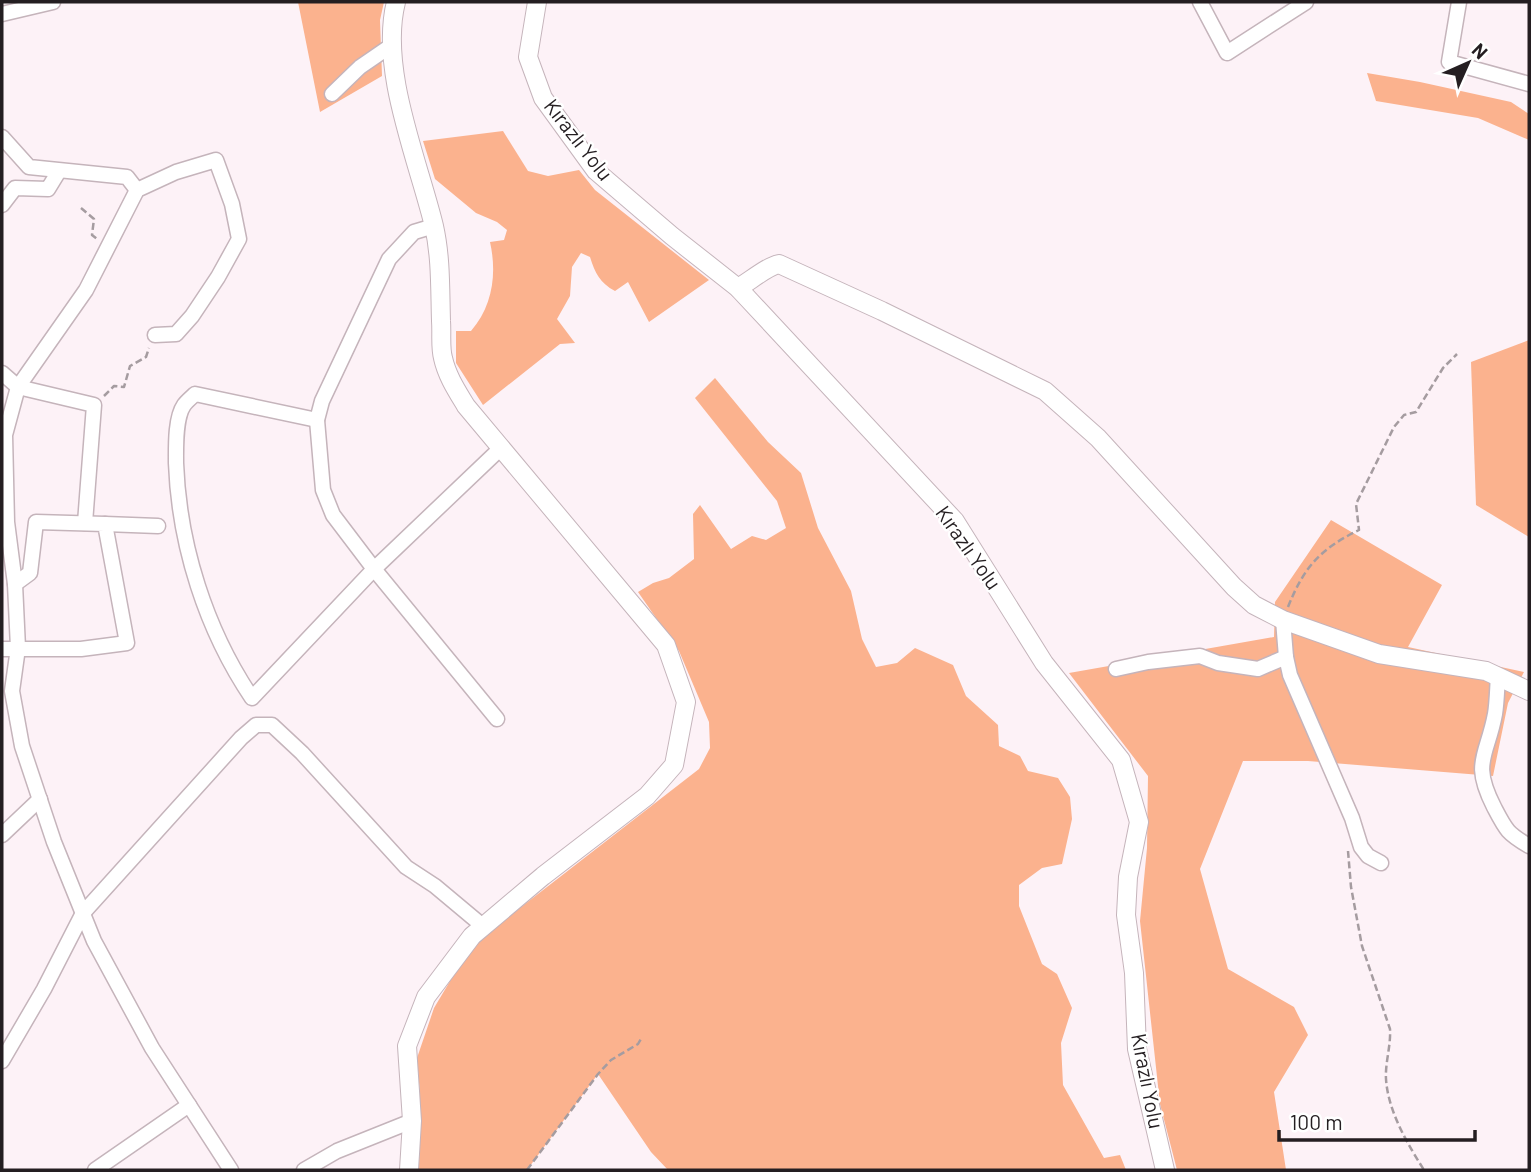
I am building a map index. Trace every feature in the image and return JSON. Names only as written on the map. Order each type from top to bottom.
[{"type":"street","points":[[2,13],[53,2]]},
{"type":"street","points":[[396,2],[392,45],[400,99],[417,172],[434,226],[440,265],[442,356],[450,380],[466,406],[666,645],[686,702],[674,765],[647,796],[543,876],[472,936],[426,997],[407,1046],[412,1121],[409,1170]]},
{"type":"street","name":"Kırazlı Yolu","points":[[537,2],[528,57],[543,99],[596,171],[738,288],[955,522],[1044,663],[1121,760],[1139,821],[1128,877],[1126,915],[1135,973],[1137,1049],[1165,1170]]},
{"type":"street","points":[[1200,2],[1227,52],[1306,2]]},
{"type":"street","points":[[1459,2],[1449,62],[1529,85]]},
{"type":"street","points":[[332,94],[360,67],[392,45]]},
{"type":"street","points":[[2,137],[29,167],[127,177],[137,190]]},
{"type":"street","points":[[155,335],[176,334],[192,316],[239,239],[232,204],[216,160],[176,172],[137,190],[86,290],[18,387],[5,435],[7,522],[15,584],[18,648],[12,691],[22,746],[54,842],[94,941],[152,1048],[231,1170]]},
{"type":"street","points":[[2,205],[15,188],[48,189],[59,171]]},
{"type":"street","points":[[434,226],[414,232],[389,259],[323,401],[317,420],[323,490],[334,515],[374,569],[497,719]]},
{"type":"street","points":[[738,288],[759,276],[769,266],[779,264],[894,316],[1045,391],[1098,438],[1234,587],[1254,605],[1283,620],[1379,654],[1486,671],[1529,691]]},
{"type":"street","points":[[2,373],[18,387],[94,405],[85,523]]},
{"type":"street","points":[[317,420],[195,394],[183,406],[176,440],[177,491],[187,553],[220,642],[252,698],[374,569],[502,447]]},
{"type":"street","points":[[15,584],[30,572],[36,522],[158,526]]},
{"type":"street","points":[[2,649],[81,649],[127,643],[105,524]]},
{"type":"street","points":[[1283,620],[1290,675],[1352,818],[1361,847],[1368,856],[1381,863]]},
{"type":"street","points":[[1116,669],[1200,656],[1218,663],[1258,669],[1286,657]]},
{"type":"street","points":[[1498,676],[1494,717],[1481,764],[1482,778],[1510,836],[1529,846]]},
{"type":"street","points":[[2,1061],[44,989],[83,913],[241,738],[256,725],[272,725],[302,753],[406,867],[435,886],[484,927]]},
{"type":"street","points":[[2,835],[40,799]]},
{"type":"street","points":[[95,1170],[189,1105]]},
{"type":"street","points":[[304,1170],[337,1151],[412,1121]]},
{"type":"path","points":[[81,208],[94,219],[92,235],[109,246]]},
{"type":"path","points":[[94,405],[114,386],[124,387],[130,366],[146,357],[155,335]]},
{"type":"path","points":[[1283,620],[1296,587],[1312,561],[1326,549],[1359,530],[1356,504],[1394,426],[1404,415],[1416,412],[1443,368],[1457,354]]},
{"type":"path","points":[[1348,850],[1351,887],[1362,946],[1390,1029],[1391,1042],[1385,1075],[1387,1089],[1406,1139],[1424,1170]]},
{"type":"path","points":[[527,1170],[598,1074],[611,1060],[638,1044],[642,1037]]},
{"type":"shaded area","points":[[298,2],[384,2],[380,20],[382,76],[320,112]]},
{"type":"shaded area","points":[[1367,73],[1511,102],[1529,114],[1529,140],[1478,118],[1376,101]]},
{"type":"shaded area","points":[[503,131],[528,171],[548,176],[579,170],[595,190],[709,280],[649,322],[628,282],[615,291],[605,285],[590,257],[581,253],[572,267],[570,296],[557,319],[575,343],[560,344],[483,405],[456,363],[456,331],[471,331],[484,311],[493,277],[490,242],[504,240],[507,230],[497,222],[476,213],[435,179],[423,141]]},
{"type":"shaded area","points":[[1529,340],[1529,537],[1476,505],[1471,362]]},
{"type":"shaded area","points":[[715,378],[768,442],[801,473],[818,528],[851,591],[862,639],[876,667],[897,663],[915,648],[953,665],[966,696],[998,725],[999,746],[1020,756],[1028,771],[1058,778],[1070,797],[1072,819],[1062,864],[1042,868],[1019,885],[1019,906],[1042,964],[1057,974],[1072,1008],[1061,1043],[1063,1085],[1104,1158],[1120,1155],[1126,1170],[668,1170],[651,1152],[598,1074],[527,1170],[419,1170],[420,1094],[417,1058],[434,1008],[471,946],[699,769],[710,748],[709,722],[679,651],[638,592],[669,578],[694,559],[693,514],[700,505],[731,549],[752,536],[766,540],[786,528],[777,501],[695,398]]},
{"type":"shaded area","points":[[1331,520],[1442,585],[1408,647],[1524,672],[1508,703],[1493,776],[1308,761],[1243,761],[1200,869],[1228,969],[1294,1007],[1308,1035],[1274,1092],[1286,1170],[1177,1170],[1160,1104],[1140,921],[1147,848],[1148,776],[1069,673],[1274,637],[1275,602]]}]
